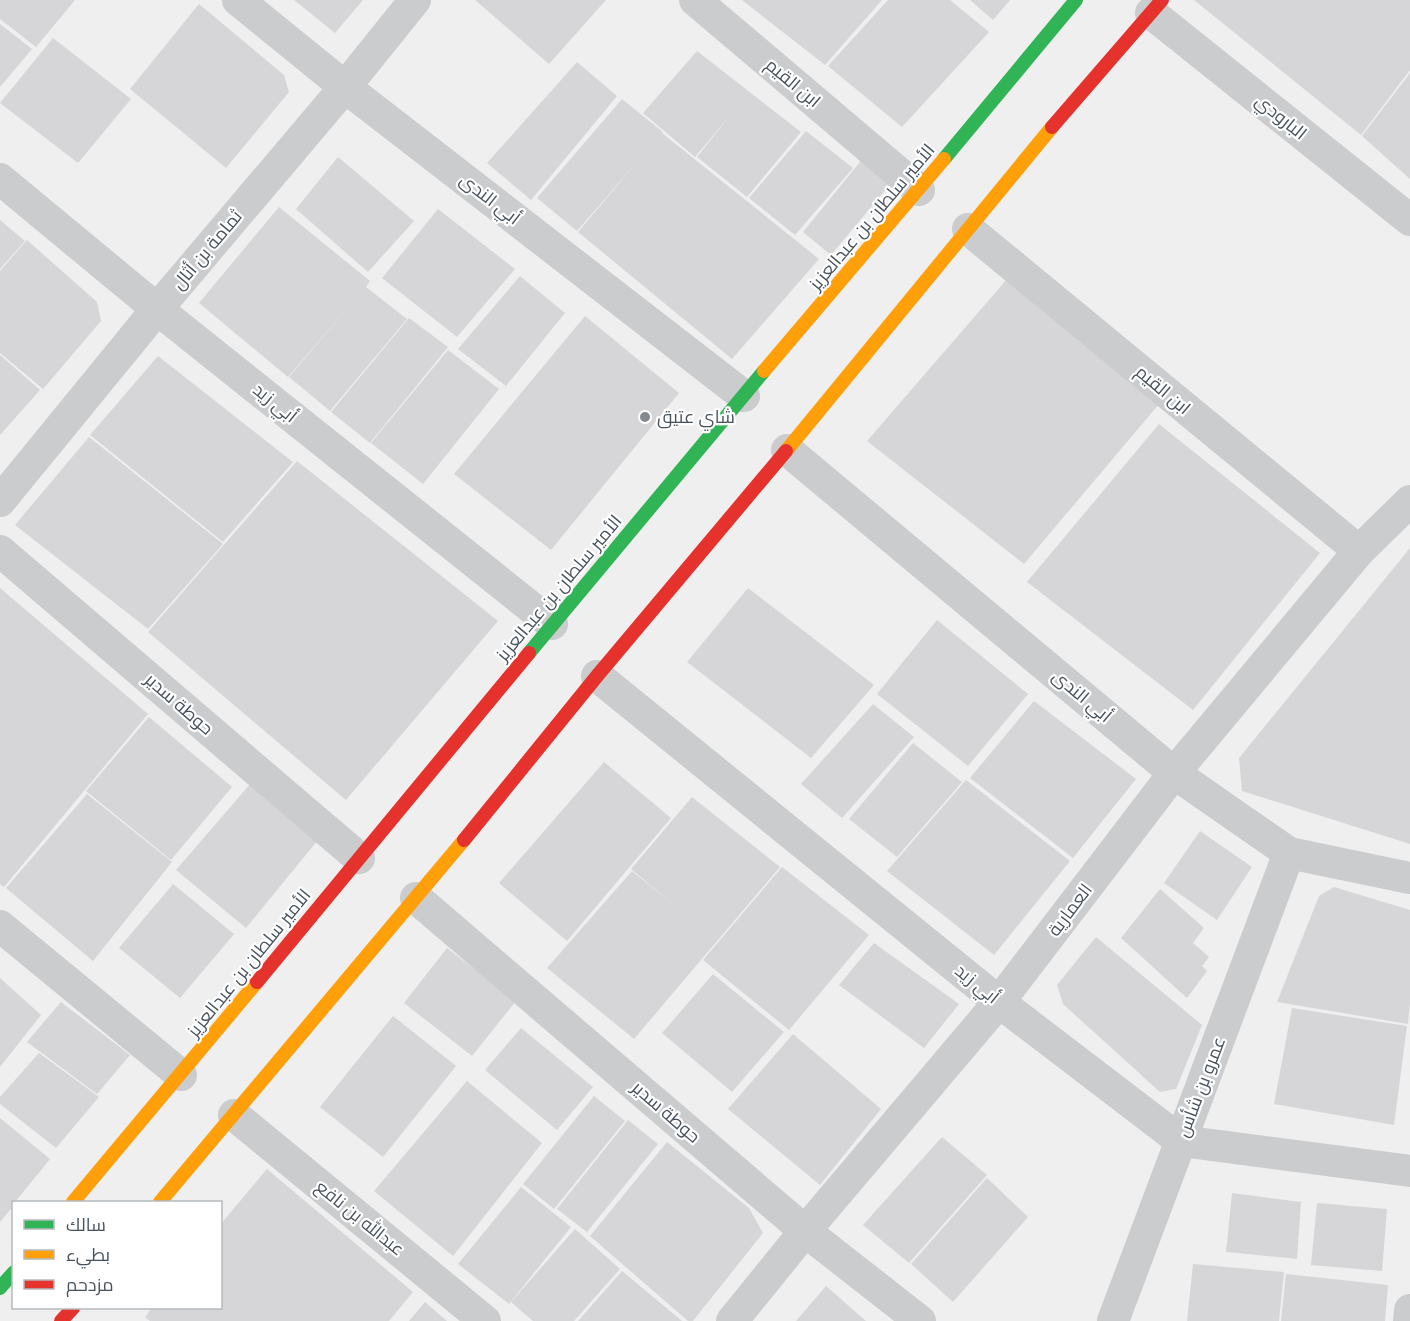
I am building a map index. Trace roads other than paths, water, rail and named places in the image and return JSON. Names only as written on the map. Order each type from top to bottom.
[{"type":"street","name":"أبي الندى","points":[[238,0],[345,87],[744,396]]},
{"type":"street","name":"ثمامة بن أثال","points":[[0,501],[415,0]]},
{"type":"street","name":"ابن القيم","points":[[695,0],[919,190]]},
{"type":"street","name":"الأمير سلطان بن عبدالعزيز","points":[[75,1201],[552,624],[919,190],[1076,0]]},
{"type":"street","name":"البارودي","points":[[1156,6],[1410,220]]},
{"type":"street","points":[[162,1201],[416,898],[1074,101],[1156,6]]},
{"type":"street","name":"أبي زيد","points":[[0,179],[157,309],[552,624]]},
{"type":"street","name":"ابن القيم","points":[[968,229],[1359,551]]},
{"type":"street","name":"أبي الندى","points":[[787,450],[1174,773],[1289,853],[1410,878]]},
{"type":"street","name":"العمارية","points":[[732,1321],[999,1002],[1174,773],[1359,551],[1410,501]]},
{"type":"street","name":"حوطة سدير","points":[[0,551],[359,858]]},
{"type":"street","name":"أبي زيد","points":[[597,676],[999,1002],[1181,1141],[1410,1171]]},
{"type":"street","name":"عمرو بن شأس","points":[[1113,1321],[1289,853]]},
{"type":"street","name":"حوطة سدير","points":[[416,898],[805,1231],[920,1321]]},
{"type":"street","points":[[0,926],[181,1075]]},
{"type":"street","name":"عبدالله بن نافع","points":[[234,1115],[485,1321]]},
{"type":"street","points":[[0,1288],[12,1274]]},
{"type":"street","points":[[61,1321],[72,1309]]},
{"type":"street","points":[[1409,1321],[1410,1310]]},
{"type":"place","name":"شاي عتيق","points":[[645,417]]}]
